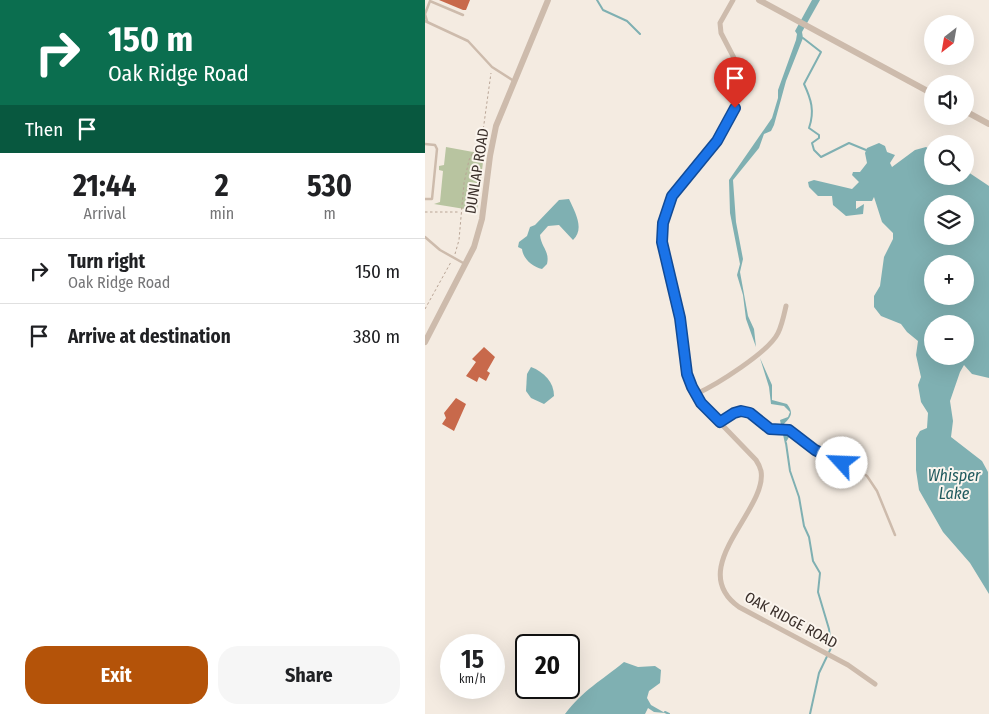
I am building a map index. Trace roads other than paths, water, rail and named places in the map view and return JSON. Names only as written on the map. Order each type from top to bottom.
[{"type":"street","name":"DUNLAP ROAD","points":[[425,342],[467,264],[481,224],[495,131],[548,0]]},
{"type":"street","name":"OAK RIDGE ROAD","points":[[733,0],[720,22],[721,33],[735,58],[739,72],[735,108],[717,141],[672,196],[663,223],[662,242],[680,318],[687,374],[696,394],[757,460],[761,471],[759,489],[723,561],[721,581],[727,597],[739,608],[848,665],[875,684]]},
{"type":"street","points":[[759,0],[924,89]]},
{"type":"street","points":[[974,116],[989,124]]},
{"type":"street","points":[[696,394],[711,387],[768,346],[778,333],[786,306]]},
{"type":"lane","points":[[463,15],[430,1],[425,14],[427,22],[468,41],[492,67],[514,81]]},
{"type":"lane","points":[[425,144],[435,145],[437,149],[432,199],[425,199]]},
{"type":"lane","points":[[425,237],[440,250],[467,264]]},
{"type":"lane","points":[[720,422],[734,413],[741,411],[750,413],[770,429],[779,428],[787,430],[815,450],[867,476],[877,490],[895,535]]},
{"type":"water","points":[[812,0],[820,0],[802,32],[803,38],[786,81],[774,125],[771,131],[764,134],[759,148],[733,180],[736,222],[743,259],[740,272],[748,316],[754,329],[756,347],[746,319],[743,295],[737,275],[740,264],[730,213],[729,180],[772,118],[778,98],[778,90],[796,40],[797,34],[795,31]]},
{"type":"water","name":"Whisper Lake","points":[[879,143],[885,146],[887,152],[895,155],[890,163],[892,167],[915,150],[924,148],[924,185],[974,185],[974,176],[989,186],[989,378],[972,374],[964,365],[950,401],[953,421],[951,437],[982,461],[988,472],[989,594],[970,563],[943,532],[919,490],[916,470],[916,438],[920,431],[927,428],[928,413],[921,402],[918,385],[921,377],[916,355],[918,341],[901,324],[881,316],[874,307],[874,296],[880,286],[884,257],[893,239],[893,233],[882,222],[874,197],[872,201],[856,201],[856,209],[864,204],[863,214],[846,216],[833,205],[832,196],[818,196],[809,187],[808,182],[814,180],[852,189],[859,182],[852,175],[853,172],[860,172],[867,163],[865,153],[867,148]]},
{"type":"water","points":[[569,199],[578,220],[577,236],[573,240],[559,225],[548,226],[540,235],[548,260],[547,264],[542,269],[535,266],[526,259],[522,249],[518,247],[519,242],[527,236],[530,227],[535,225],[559,200]]},
{"type":"water","points":[[760,358],[772,385],[772,400],[787,404],[791,412],[790,417],[784,424],[789,437],[785,444],[780,420],[788,417],[790,412],[784,406],[771,404],[769,387]]},
{"type":"water","points":[[531,367],[544,375],[554,391],[554,396],[544,404],[531,398],[526,391],[527,374]]},
{"type":"water","points":[[624,662],[638,667],[655,666],[661,670],[660,683],[649,691],[647,698],[651,705],[665,713],[654,712],[648,708],[645,714],[565,714],[586,692]]},
{"type":"waterway","points":[[597,0],[603,10],[627,21],[640,34]]},
{"type":"waterway","points":[[803,38],[821,52],[804,84],[811,105],[812,116],[809,128],[819,135],[819,138],[812,143],[814,150],[821,157],[849,143],[866,150]]},
{"type":"waterway","points":[[786,443],[790,471],[799,497],[813,561],[820,573],[818,592],[829,629],[831,648],[819,673],[810,714]]},
{"type":"waterway","points":[[665,712],[669,714]]}]
